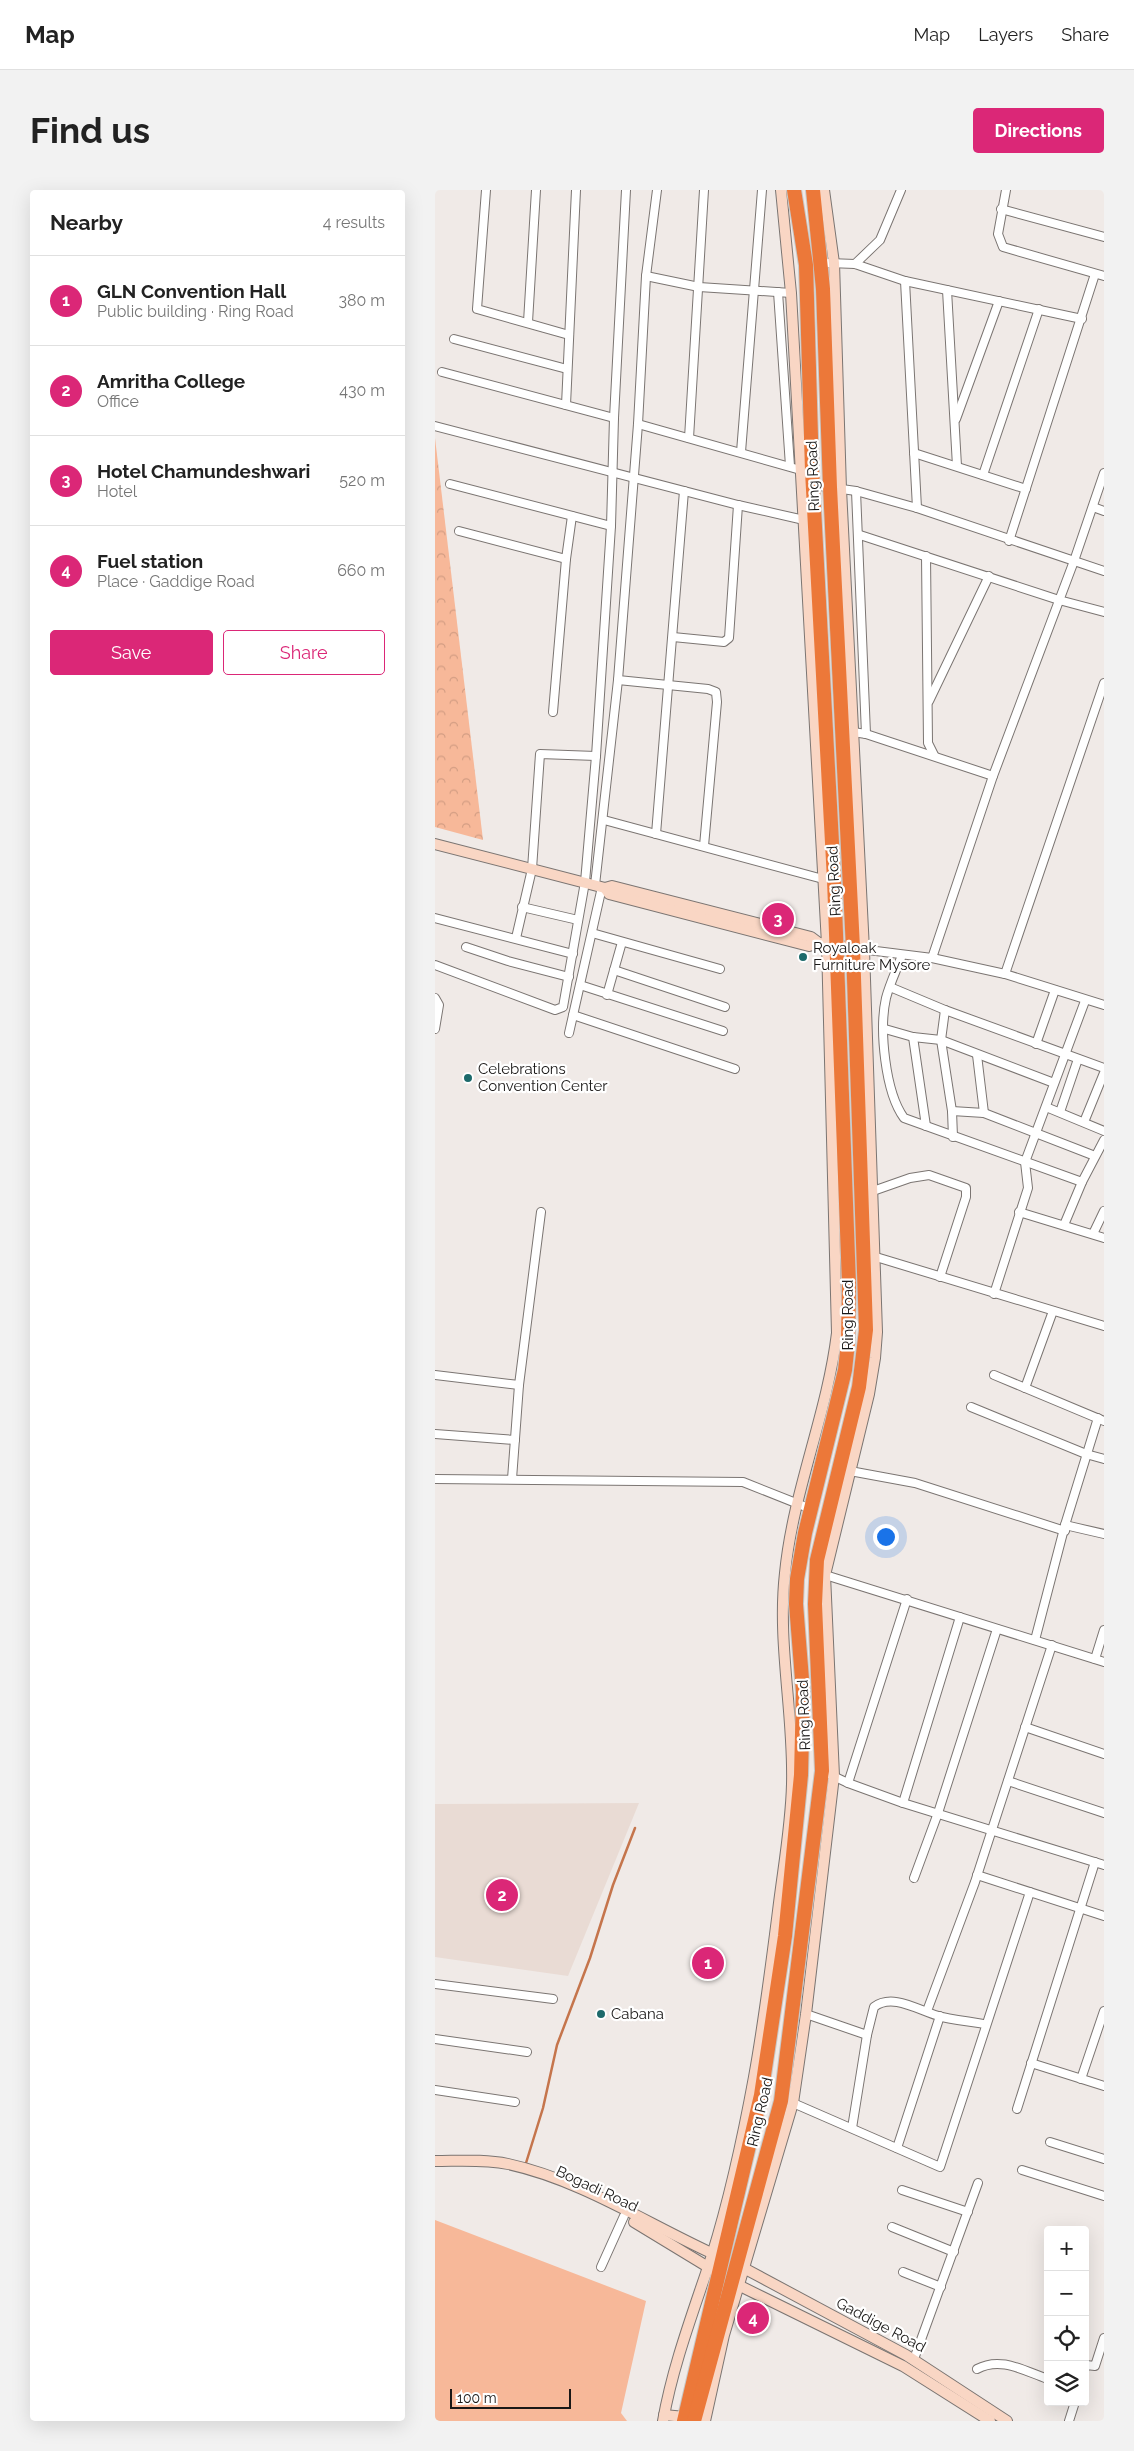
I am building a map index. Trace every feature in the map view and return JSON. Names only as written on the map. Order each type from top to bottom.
[{"type":"highway","name":"Ring Road","points":[[687,2420],[713,2270],[751,2113],[785,1936],[801,1775],[803,1692],[796,1604],[797,1579],[805,1507],[842,1383],[848,1342],[849,1284],[828,944],[808,476],[806,265],[794,190]]},
{"type":"highway","name":"Ring Road","points":[[687,2420],[736,2284],[777,2141],[781,2101],[828,1773],[815,1604],[820,1573],[821,1536],[859,1386],[866,1337],[859,949],[835,488],[827,263],[813,190]]},
{"type":"street","points":[[486,190],[477,309],[569,335]]},
{"type":"street","points":[[528,322],[536,190]]},
{"type":"street","points":[[566,405],[576,190]]},
{"type":"street","points":[[435,965],[555,1010],[563,1008],[585,882],[596,756],[611,526],[614,418],[626,190]]},
{"type":"street","points":[[569,1033],[601,887],[604,820],[618,680],[638,424],[646,276],[657,190]]},
{"type":"street","points":[[689,438],[704,190]]},
{"type":"street","points":[[741,452],[762,190]]},
{"type":"street","points":[[781,190],[808,476],[804,520],[828,944]]},
{"type":"street","points":[[824,190],[827,263],[855,264],[905,281],[1082,319]]},
{"type":"street","points":[[855,264],[880,240],[901,190]]},
{"type":"street","points":[[1006,190],[1001,209],[998,234],[1003,247],[1104,276]]},
{"type":"street","points":[[1001,209],[1104,237]]},
{"type":"street","points":[[1009,541],[1095,274]]},
{"type":"street","points":[[646,276],[699,287],[791,293]]},
{"type":"street","points":[[905,281],[917,508]]},
{"type":"street","points":[[947,290],[957,466]]},
{"type":"street","points":[[777,292],[790,466]]},
{"type":"street","points":[[954,424],[999,301]]},
{"type":"street","points":[[983,475],[1039,309]]},
{"type":"street","points":[[454,338],[567,369]]},
{"type":"street","points":[[442,372],[614,418]]},
{"type":"street","points":[[638,424],[790,466],[835,488],[856,491],[917,508],[1009,541],[1104,571]]},
{"type":"street","points":[[435,426],[738,505],[804,520]]},
{"type":"street","points":[[914,453],[1026,489]]},
{"type":"street","points":[[932,958],[993,776],[1104,473]]},
{"type":"street","points":[[451,484],[611,526]]},
{"type":"street","points":[[835,488],[853,732],[859,949],[876,1257],[875,1358],[869,1394],[850,1470],[820,1573],[1104,1662]]},
{"type":"street","points":[[656,834],[684,491]]},
{"type":"street","points":[[856,491],[866,734]]},
{"type":"street","points":[[673,637],[724,642],[729,638],[738,505]]},
{"type":"street","points":[[1093,507],[1104,511]]},
{"type":"street","points":[[553,712],[566,559],[572,516]]},
{"type":"street","points":[[459,531],[566,559]]},
{"type":"street","points":[[859,535],[1059,600],[1104,612]]},
{"type":"street","points":[[925,556],[928,743],[934,756]]},
{"type":"street","points":[[927,703],[989,576]]},
{"type":"street","points":[[618,680],[708,689],[716,692],[704,846]]},
{"type":"street","points":[[1005,974],[1104,683]]},
{"type":"street","points":[[853,732],[866,734],[993,776]]},
{"type":"street","points":[[515,938],[532,869],[540,754],[596,756]]},
{"type":"street","points":[[604,820],[823,879]]},
{"type":"street","points":[[435,844],[601,887],[612,886],[622,888],[811,937],[828,944],[932,958],[1005,974],[1085,1001],[1104,1005]]},
{"type":"street","points":[[522,907],[578,920]]},
{"type":"street","points":[[435,918],[573,954]]},
{"type":"street","points":[[591,933],[720,969]]},
{"type":"street","points":[[607,995],[622,942]]},
{"type":"street","points":[[466,947],[508,961],[569,977]]},
{"type":"street","points":[[902,955],[886,1000],[885,1056],[890,1089],[896,1107],[904,1118],[1082,1182]]},
{"type":"street","points":[[614,970],[725,1006]]},
{"type":"street","points":[[580,985],[723,1032]]},
{"type":"street","points":[[890,986],[945,1010],[1104,1068]]},
{"type":"street","points":[[1036,1044],[1055,990]]},
{"type":"street","points":[[435,998],[439,1005],[435,1029]]},
{"type":"street","points":[[994,1294],[1028,1188],[1025,1162],[1085,1001]]},
{"type":"street","points":[[945,1010],[941,1040],[952,1111],[953,1137]]},
{"type":"street","points":[[573,1015],[735,1068]]},
{"type":"street","points":[[885,1029],[913,1037],[941,1040],[1054,1083]]},
{"type":"street","points":[[913,1037],[926,1126]]},
{"type":"street","points":[[977,1055],[984,1113]]},
{"type":"street","points":[[1060,1112],[1078,1059]]},
{"type":"street","points":[[1083,1122],[1104,1073]]},
{"type":"street","points":[[1046,1107],[1104,1131]]},
{"type":"street","points":[[952,1111],[984,1113],[1095,1156]]},
{"type":"street","points":[[1064,1225],[1082,1182],[1104,1140]]},
{"type":"street","points":[[873,1191],[910,1178],[929,1175],[966,1188],[966,1197],[939,1277]]},
{"type":"street","points":[[1093,1234],[1104,1211]]},
{"type":"street","points":[[512,1479],[519,1385],[541,1212]]},
{"type":"street","points":[[1019,1212],[1104,1238]]},
{"type":"street","points":[[876,1257],[1104,1326]]},
{"type":"street","points":[[1025,1388],[1053,1311]]},
{"type":"street","points":[[435,1374],[519,1385]]},
{"type":"street","points":[[994,1375],[1101,1420],[1086,1454],[1035,1640]]},
{"type":"street","points":[[971,1407],[1086,1454],[1104,1459]]},
{"type":"street","points":[[435,1434],[515,1440]]},
{"type":"street","points":[[850,1470],[915,1483],[1065,1528],[1104,1534]]},
{"type":"street","points":[[435,1479],[743,1482],[805,1507]]},
{"type":"street","points":[[848,1783],[907,1599]]},
{"type":"street","points":[[903,1803],[960,1617]]},
{"type":"street","points":[[914,1878],[938,1813],[997,1629]]},
{"type":"street","points":[[1095,1659],[1104,1630]]},
{"type":"street","points":[[927,2011],[977,1875],[1052,1645]]},
{"type":"street","points":[[1025,1728],[1104,1754]]},
{"type":"street","points":[[777,2141],[793,2103],[806,2014],[828,1773],[848,1783],[903,1803],[1104,1865]]},
{"type":"street","points":[[1008,1781],[1104,1813]]},
{"type":"street","points":[[1017,2109],[1095,1862]]},
{"type":"street","points":[[977,1875],[1104,1916]]},
{"type":"street","points":[[793,2103],[939,2167],[1029,1892]]},
{"type":"street","points":[[435,1984],[553,1999]]},
{"type":"street","points":[[852,2128],[867,2035],[874,2006],[885,2001],[904,2004],[940,2016],[985,2024]]},
{"type":"street","points":[[1081,2079],[1104,2011]]},
{"type":"street","points":[[806,2014],[867,2035]]},
{"type":"street","points":[[897,2148],[940,2016]]},
{"type":"street","points":[[435,2039],[527,2052]]},
{"type":"street","points":[[1031,2063],[1104,2086]]},
{"type":"street","points":[[435,2090],[515,2102]]},
{"type":"street","points":[[1050,2142],[1104,2159]]},
{"type":"street","name":"Bogadi Road","points":[[435,2162],[507,2164],[540,2173],[600,2198],[740,2266]]},
{"type":"street","name":"Bogadi Road","points":[[435,2168],[507,2170],[543,2180],[624,2216],[736,2284]]},
{"type":"street","points":[[1022,2170],[1104,2196]]},
{"type":"street","points":[[914,2359],[978,2183]]},
{"type":"street","points":[[902,2190],[968,2212]]},
{"type":"street","points":[[601,2267],[624,2216]]},
{"type":"street","points":[[892,2226],[954,2252]]},
{"type":"street","name":"Gaddige Road","points":[[740,2266],[914,2359],[1007,2421]]},
{"type":"street","points":[[687,2420],[663,2418],[677,2360],[713,2270]]},
{"type":"street","points":[[903,2272],[941,2287]]},
{"type":"street","points":[[705,2421],[736,2284]]},
{"type":"street","name":"Gaddige Road","points":[[736,2284],[903,2366],[990,2421]]},
{"type":"street","points":[[1095,2366],[1104,2338]]},
{"type":"street","points":[[977,2369],[988,2364],[997,2363],[1044,2378]]},
{"type":"street","points":[[1089,2365],[1104,2369]]},
{"type":"street","points":[[1069,2421],[1074,2406]]},
{"type":"shaded area","points":[[639,1803],[568,1976],[435,1957],[435,1804]]},
{"type":"green space","points":[[435,438],[483,840],[435,827]]},
{"type":"green space","points":[[435,2220],[646,2301],[621,2413],[627,2421],[435,2421]]},
{"type":"waterway","points":[[526,2163],[543,2108],[557,2045],[590,1958],[613,1885],[635,1828]]},
{"type":"place","name":"Hotel Chamundeshwari","points":[[778,919]]},
{"type":"place","name":"Royaloak Furniture Mysore","points":[[803,957]]},
{"type":"place","name":"Celebrations Convention Center","points":[[468,1078]]},
{"type":"place","name":"Amritha College","points":[[502,1895]]},
{"type":"place","name":"GLN Convention Hall","points":[[708,1963]]},
{"type":"place","name":"Cabana","points":[[601,2014]]},
{"type":"place","name":"Fuel station","points":[[753,2318]]}]
